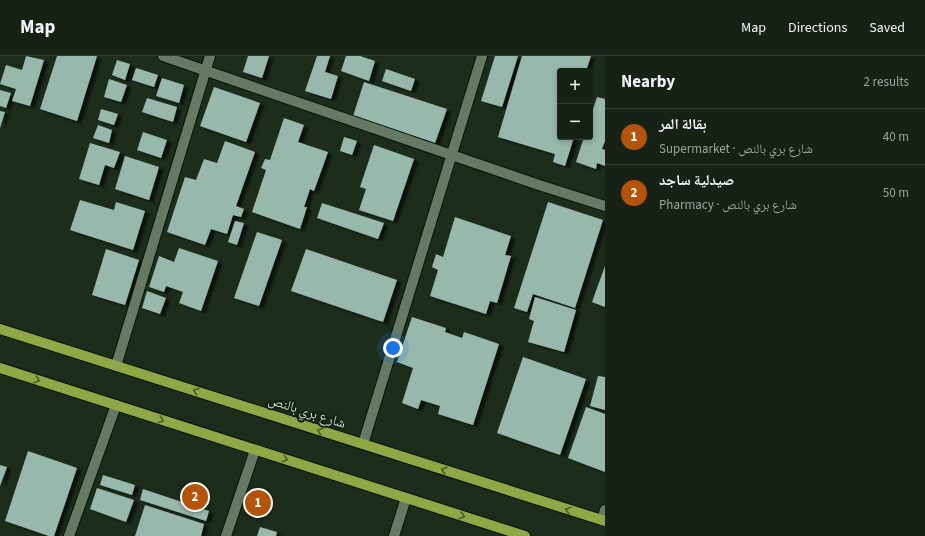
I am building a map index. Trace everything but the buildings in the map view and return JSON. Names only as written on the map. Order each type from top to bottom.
[{"type":"main road","name":"شارع بري بالنص","points":[[0,329],[603,521]]},
{"type":"main road","points":[[0,368],[526,536]]},
{"type":"street","points":[[163,56],[539,185],[605,206]]},
{"type":"street","points":[[116,366],[210,56]]},
{"type":"street","points":[[363,444],[482,56]]},
{"type":"street","points":[[69,536],[116,405]]},
{"type":"street","points":[[226,536],[254,450]]},
{"type":"street","points":[[394,536],[406,498]]},
{"type":"street","points":[[603,521],[605,510]]},
{"type":"place","name":"صيدلية ساجد","points":[[195,497]]},
{"type":"place","name":"بقالة المر","points":[[258,503]]}]
